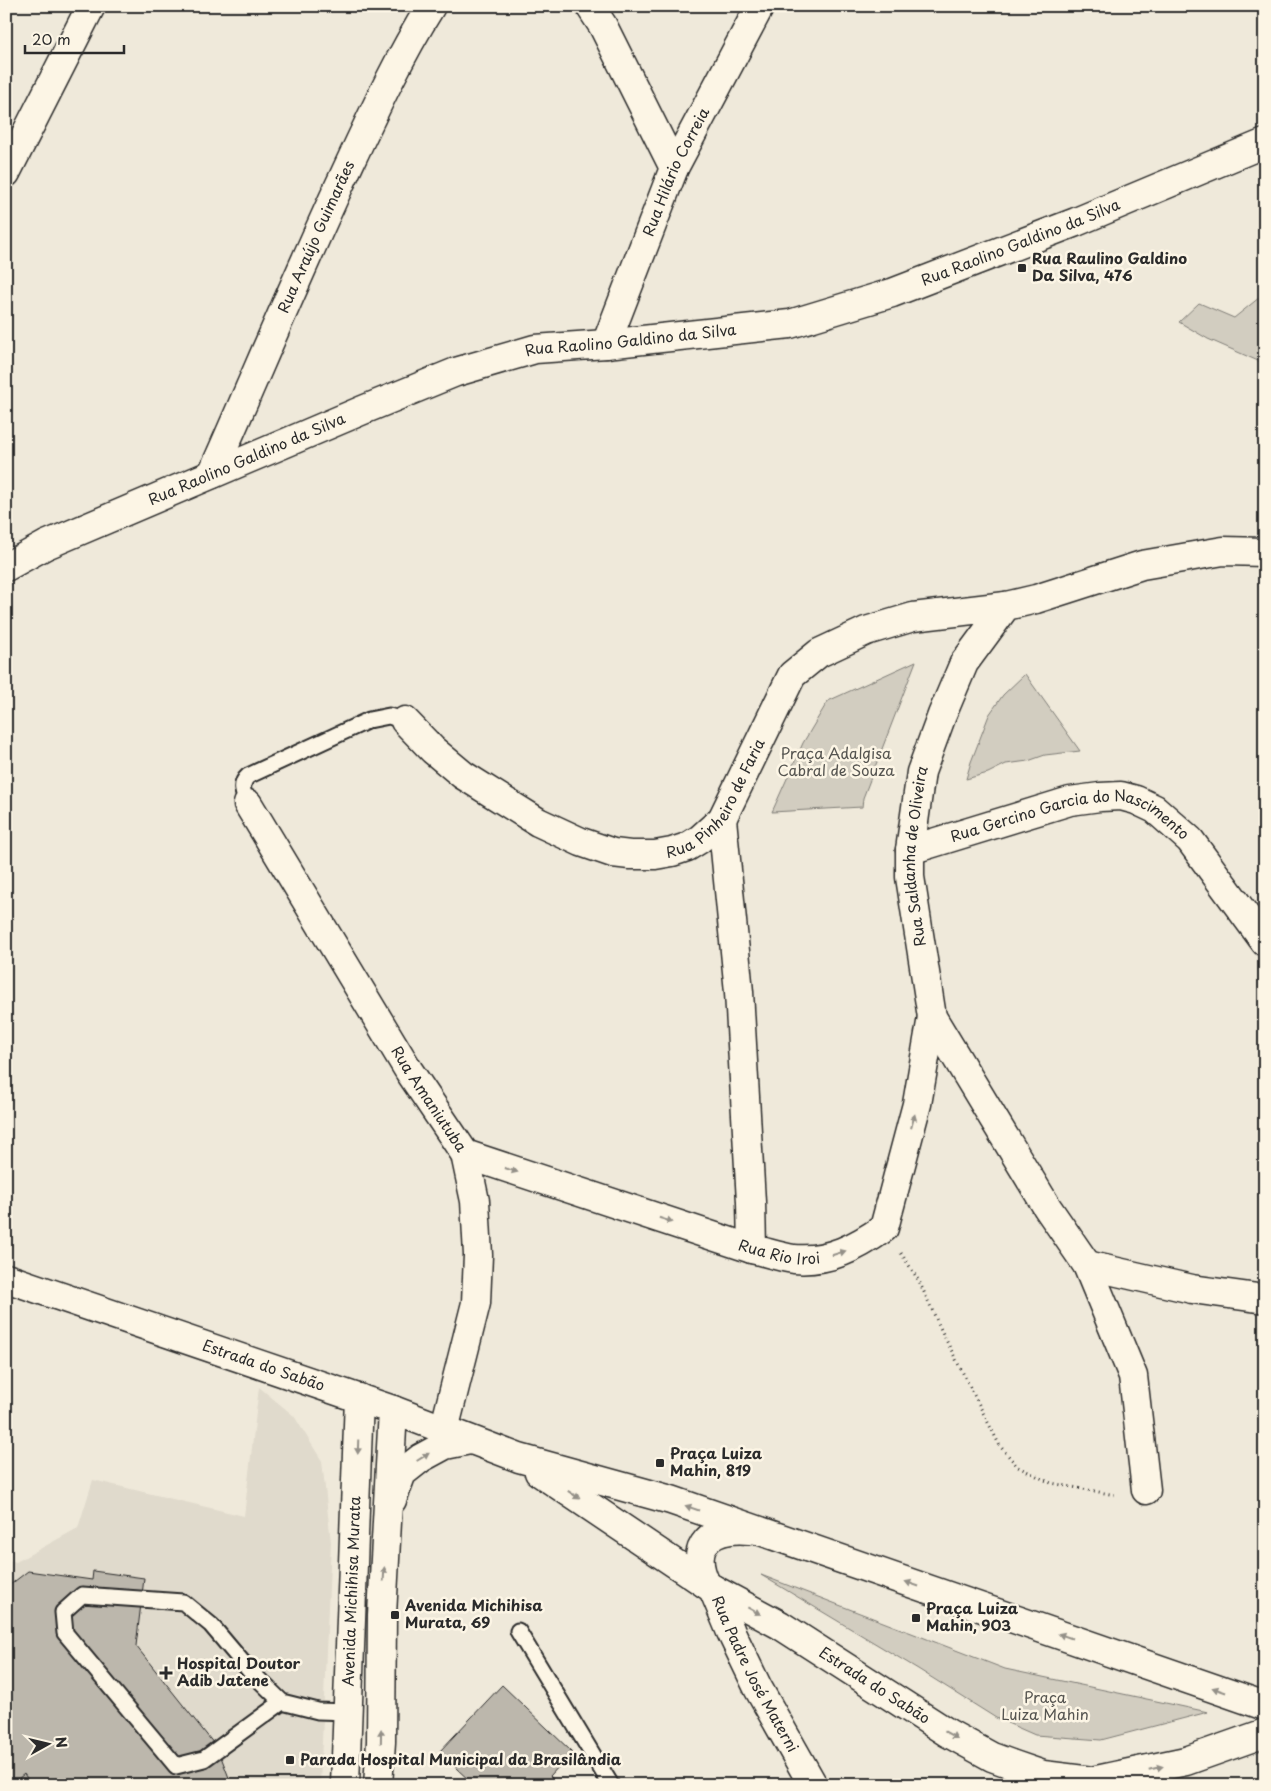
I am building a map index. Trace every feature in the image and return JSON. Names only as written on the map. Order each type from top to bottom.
[{"type":"street","points":[[6,173],[91,6]]},
{"type":"street","name":"Rua Araújo Guimarães","points":[[212,474],[322,223],[413,35],[431,6]]},
{"type":"street","points":[[590,6],[603,26],[674,168]]},
{"type":"street","name":"Rua Hilário Correia","points":[[606,344],[674,168],[760,6]]},
{"type":"street","name":"Rua Raolino Galdino da Silva","points":[[6,567],[46,545],[456,372],[535,349],[606,344],[790,324],[892,293],[1076,222],[1265,143]]},
{"type":"street","points":[[1006,606],[1036,599],[1142,565],[1223,551],[1265,552]]},
{"type":"street","name":"Rua Pinheiro de Faria","points":[[405,721],[433,750],[463,775],[538,822],[581,842],[613,853],[655,855],[672,852],[687,847],[700,839],[722,819],[792,675],[820,653],[866,631],[913,617],[1006,606]]},
{"type":"street","name":"Rua Saldanha de Oliveira","points":[[1006,606],[964,663],[942,715],[922,772],[910,850],[910,877],[932,1017],[1047,1207],[1087,1265],[1133,1376],[1146,1490]]},
{"type":"street","name":"Rua Gercino Garcia do Nascimento","points":[[910,850],[1070,801],[1121,796],[1136,800],[1155,809],[1190,840],[1265,942]]},
{"type":"street","name":"Rua Amaniutuba","points":[[248,804],[410,1071],[465,1154],[476,1201],[478,1255],[476,1303],[444,1430]]},
{"type":"street","points":[[722,819],[739,992],[752,1249]]},
{"type":"street","points":[[884,1228],[917,1104],[932,1017]]},
{"type":"street","name":"Rua Rio Iroi","points":[[465,1154],[752,1249],[794,1259],[826,1257],[853,1248],[884,1228]]},
{"type":"street","points":[[1087,1265],[1192,1289],[1265,1299]]},
{"type":"street","name":"Estrada do Sabão","points":[[6,1278],[359,1398],[519,1458],[672,1500],[1265,1706]]},
{"type":"street","name":"Avenida Michihisa Murata","points":[[345,1785],[359,1398]]},
{"type":"street","name":"Avenida Michihisa Murata","points":[[378,1785],[381,1742],[382,1615],[393,1410]]},
{"type":"street","points":[[388,1510],[402,1473],[421,1458],[445,1445],[470,1440]]},
{"type":"street","name":"Estrada do Sabão","points":[[519,1458],[660,1555],[710,1587],[780,1625],[948,1733],[992,1756],[1043,1775],[1092,1780],[1130,1774],[1186,1761],[1265,1733]]},
{"type":"street","name":"Rua Padre José Materni","points":[[759,1530],[738,1529],[724,1531],[711,1536],[706,1541],[699,1562],[758,1688],[813,1785]]},
{"type":"lane","points":[[248,804],[242,793],[242,786],[244,779],[248,776],[369,720],[389,716],[405,721]]},
{"type":"lane","points":[[282,1702],[204,1759],[176,1766],[65,1633],[63,1612],[82,1595],[183,1602],[211,1625],[248,1670],[282,1702],[318,1711],[348,1712]]},
{"type":"lane","points":[[518,1631],[611,1785]]},
{"type":"path","points":[[884,1228],[919,1281],[943,1334],[1000,1446],[1018,1467],[1051,1483],[1137,1499],[1146,1490]]},
{"type":"shaded area","name":"Hospital Doutor Adib Jatene","points":[[259,1387],[294,1416],[322,1461],[331,1542],[320,1785],[6,1785],[6,1559],[16,1562],[78,1528],[93,1480],[244,1516]]},
{"type":"green space","points":[[1265,293],[1265,364],[1208,339],[1179,322],[1199,303],[1234,318]]},
{"type":"green space","name":"Praça Adalgisa Cabral de Souza","points":[[916,661],[863,798],[862,807],[772,812],[803,743],[828,701]]},
{"type":"green space","points":[[1025,674],[1080,751],[1045,755],[1028,761],[1006,764],[988,773],[966,779],[989,715],[1003,695]]},
{"type":"green space","name":"Praça Luiza Mahin","points":[[761,1575],[1005,1669],[1208,1712],[1101,1740],[1035,1735],[996,1718]]},
{"type":"building","points":[[28,1571],[92,1580],[93,1571],[144,1578],[136,1646],[218,1749],[231,1783],[229,1785],[6,1785],[6,1588]]},
{"type":"building","points":[[502,1685],[572,1752],[550,1776],[559,1785],[470,1785],[472,1783],[439,1752]]},
{"type":"building","points":[[24,1774],[32,1785],[11,1785]]},
{"type":"place","name":"Rua Raulino Galdino Da Silva, 476","points":[[1022,268]]},
{"type":"place","name":"Praça Luiza Mahin, 819","points":[[660,1463]]},
{"type":"place","name":"Avenida Michihisa Murata, 69","points":[[395,1615]]},
{"type":"place","name":"Praça Luiza Mahin, 903","points":[[916,1618]]},
{"type":"place","name":"Hospital Doutor Adib Jatene","points":[[166,1673]]},
{"type":"place","name":"Parada Hospital Municipal da Brasilândia","points":[[290,1760]]}]
